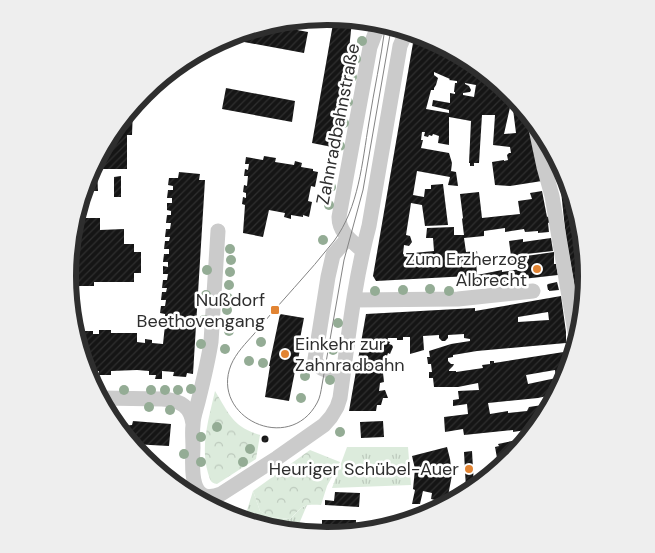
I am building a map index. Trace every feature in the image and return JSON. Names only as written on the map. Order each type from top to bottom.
[{"type":"street","name":"Zahnradbahnstraße","points":[[348,238],[339,222],[370,47],[377,30]]},
{"type":"street","points":[[218,231],[211,342],[193,424],[192,469],[194,481],[199,492],[204,495],[215,496],[222,494],[324,425],[337,407],[363,250],[369,226],[400,46],[404,37]]},
{"type":"street","points":[[538,139],[552,196],[574,326]]},
{"type":"street","points":[[343,372],[332,372],[320,368],[315,359],[328,277],[333,255],[348,238],[363,250]]},
{"type":"street","points":[[354,300],[458,298],[533,291]]},
{"type":"street","points":[[108,398],[172,400],[186,407],[190,412],[193,424]]},
{"type":"green space","points":[[215,391],[228,413],[237,423],[243,428],[260,435],[256,459],[217,484],[213,483],[210,479],[205,453],[206,432]]},
{"type":"green space","points":[[347,447],[408,447],[411,485],[332,488]]},
{"type":"green space","points":[[310,450],[340,462],[327,486],[321,505],[303,507],[290,519],[270,517],[260,511],[253,491]]},
{"type":"green space","points":[[253,491],[260,511],[270,517],[290,519],[307,505],[298,526],[246,515]]},
{"type":"building","points":[[333,25],[351,26],[332,147],[312,143]]},
{"type":"building","points":[[288,28],[308,32],[304,53],[244,42],[247,38]]},
{"type":"building","points":[[417,41],[467,67],[493,87],[511,105],[504,134],[516,133],[513,107],[517,111],[529,126],[542,181],[510,186],[495,185],[492,162],[508,160],[507,155],[511,153],[510,147],[493,145],[495,115],[482,115],[479,163],[474,163],[474,166],[470,166],[469,163],[471,121],[449,117],[449,145],[438,143],[439,136],[433,134],[428,137],[424,136],[425,132],[422,132],[421,148],[449,153],[452,163],[451,171],[456,172],[458,186],[448,185],[450,177],[417,171],[413,195],[424,197],[425,189],[431,189],[431,185],[443,184],[448,225],[425,226],[422,205],[411,203],[406,235],[410,236],[412,242],[409,246],[404,245],[403,254],[434,251],[433,238],[426,238],[427,228],[454,227],[454,235],[464,235],[460,194],[479,192],[482,218],[520,214],[518,201],[532,199],[530,193],[542,191],[547,217],[549,216],[549,232],[525,232],[524,229],[505,232],[505,228],[484,231],[484,236],[464,238],[466,252],[477,251],[477,275],[502,270],[502,272],[521,269],[520,260],[507,262],[506,256],[511,256],[509,241],[523,239],[523,242],[551,238],[553,251],[526,254],[526,256],[554,252],[554,264],[556,264],[558,275],[514,280],[471,288],[469,276],[376,281],[373,276],[413,43]],"holes":[[[434,72],[457,81],[455,83],[455,94],[450,93],[450,103],[433,100],[432,106],[449,110],[449,113],[426,109],[431,90],[434,90],[438,78],[434,75]],[[465,83],[476,85],[474,97],[463,95],[463,93],[470,92],[471,90]]]},
{"type":"building","points":[[226,88],[295,101],[292,122],[222,109]]},
{"type":"building","points":[[133,117],[132,135],[127,135],[127,169],[101,169],[118,137]]},
{"type":"building","points":[[546,153],[552,164],[549,165]]},
{"type":"building","points":[[264,156],[276,158],[275,162],[294,165],[295,161],[302,163],[301,167],[318,172],[315,187],[311,186],[308,201],[312,202],[309,217],[291,215],[291,219],[284,217],[285,213],[269,210],[263,237],[243,233],[245,205],[242,204],[243,197],[246,198],[246,193],[243,192],[244,185],[247,186],[248,176],[244,176],[245,169],[248,170],[249,164],[245,164],[246,157],[263,160]]},
{"type":"building","points":[[179,172],[200,174],[199,180],[205,180],[193,374],[187,373],[186,377],[173,376],[174,372],[162,371],[162,379],[155,379],[156,375],[149,375],[149,371],[137,370],[111,371],[111,375],[99,375],[99,371],[94,371],[82,331],[93,331],[93,334],[99,334],[99,330],[111,330],[111,333],[137,333],[137,342],[145,343],[145,339],[152,340],[152,343],[163,344],[165,325],[159,325],[160,317],[165,317],[165,314],[160,313],[161,306],[165,306],[166,300],[161,300],[162,292],[166,292],[167,288],[162,288],[163,280],[167,280],[168,274],[163,274],[163,266],[168,267],[168,262],[163,262],[164,254],[169,254],[169,249],[164,249],[165,241],[169,241],[170,237],[165,237],[166,229],[170,229],[171,223],[166,223],[167,215],[171,215],[171,211],[167,210],[167,203],[172,203],[172,198],[167,198],[168,190],[173,190],[173,186],[168,185],[169,178],[178,178]]},
{"type":"building","points":[[557,174],[566,196],[577,244],[579,276],[577,302],[566,238]]},
{"type":"building","points":[[97,175],[98,191],[91,191]]},
{"type":"building","points":[[121,176],[121,197],[114,197],[114,177]]},
{"type":"building","points":[[83,218],[100,218],[100,230],[124,229],[124,244],[134,244],[134,252],[141,252],[141,273],[134,273],[134,282],[94,282],[94,286],[77,286],[78,244]]},
{"type":"building","points":[[557,282],[559,290],[548,290],[548,284]]},
{"type":"building","points":[[561,296],[566,343],[477,351],[453,355],[453,357],[448,358],[451,364],[454,364],[449,371],[456,372],[483,368],[482,365],[490,364],[490,361],[494,361],[494,363],[567,351],[560,373],[549,396],[488,403],[490,414],[508,411],[508,413],[527,411],[529,407],[543,405],[527,430],[464,435],[463,429],[445,432],[444,417],[468,414],[467,404],[453,406],[453,400],[459,399],[458,391],[479,390],[478,383],[458,387],[434,387],[433,378],[429,378],[429,372],[432,372],[431,364],[428,364],[427,357],[430,357],[429,351],[451,344],[470,341],[470,339],[464,338],[464,334],[448,335],[445,341],[439,338],[439,335],[423,336],[424,350],[410,354],[410,337],[403,337],[403,340],[388,338],[387,341],[393,347],[390,354],[385,355],[384,362],[390,360],[392,370],[383,373],[384,382],[380,383],[379,391],[385,390],[388,398],[383,398],[381,405],[377,405],[376,411],[349,411],[366,314],[475,308],[475,311]],"holes":[[[548,312],[549,320],[518,322],[518,317]],[[555,370],[556,378],[528,384],[526,375]]]},
{"type":"building","name":"Einkehr zur Zahnradbahn","points":[[280,314],[304,318],[298,349],[300,349],[289,401],[265,397],[269,366]]},
{"type":"building","points":[[133,421],[171,424],[169,446],[140,444],[125,426],[132,425]]},
{"type":"building","points":[[383,421],[384,437],[361,438],[360,422]]},
{"type":"building","points":[[265,435],[269,439],[265,443],[261,439]]},
{"type":"building","points":[[519,439],[500,459],[497,458],[495,447],[499,446],[498,444]]},
{"type":"building","points":[[447,447],[452,475],[448,496],[444,495],[443,500],[440,501],[431,499],[432,493],[423,491],[420,504],[412,504],[415,490],[413,489],[415,469],[412,456]]},
{"type":"building","name":"Heuriger Schübel-Auer","points":[[472,451],[474,481],[466,487],[464,452]]},
{"type":"building","points":[[335,492],[360,493],[359,507],[325,505],[325,500],[334,501]]},
{"type":"building","points":[[322,520],[356,520],[356,526],[322,528]]},
{"type":"tram line","points":[[384,32],[361,169],[349,214],[334,241],[241,348],[231,365],[228,384],[232,400],[242,414],[256,423],[272,428],[289,426],[304,418],[319,399],[344,260],[363,190],[390,33]]},
{"type":"place","name":"Zum Erzherzog Albrecht","points":[[537,269]]},
{"type":"place","name":"Nußdorf Beethovengang","points":[[275,310]]},
{"type":"place","name":"Einkehr zur Zahnradbahn","points":[[285,354]]},
{"type":"place","name":"Heuriger Schübel-Auer","points":[[469,469]]}]
